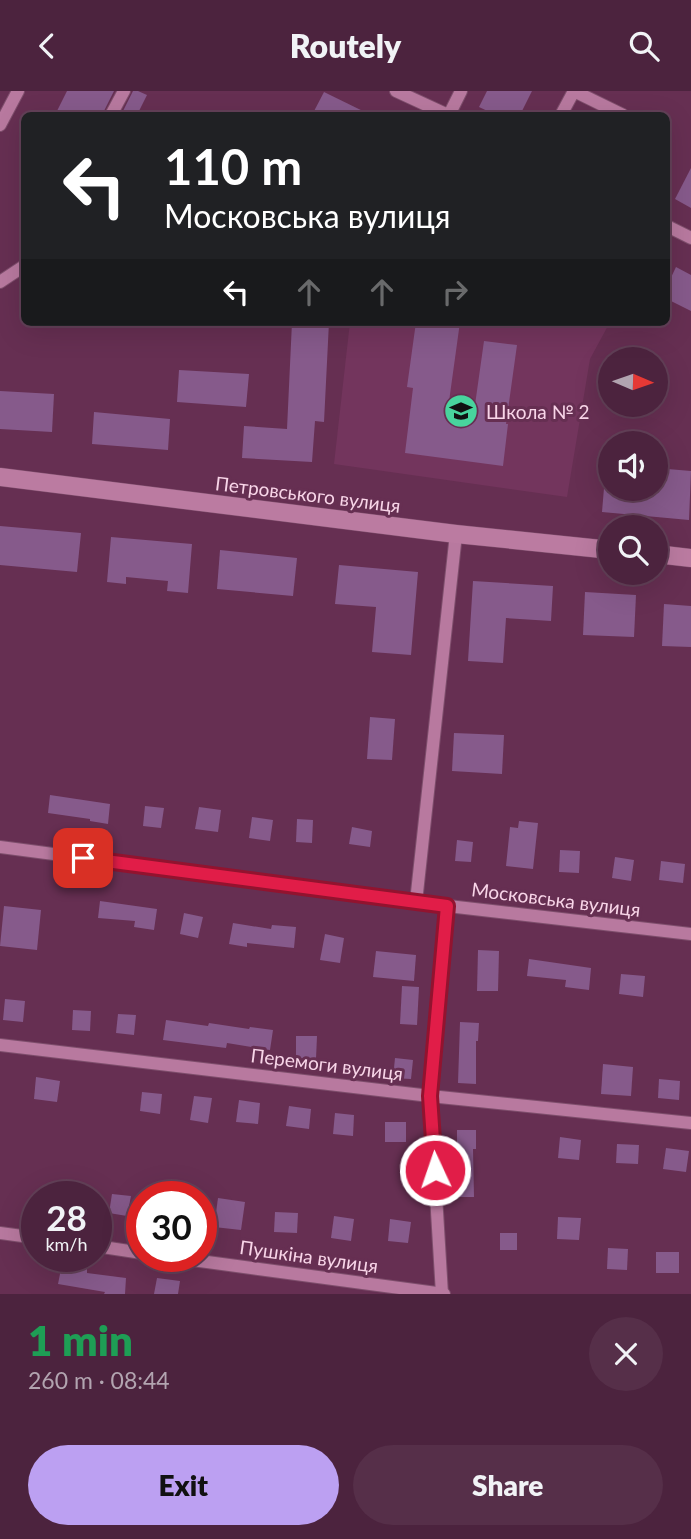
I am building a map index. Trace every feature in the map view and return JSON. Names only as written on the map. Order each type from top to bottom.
[{"type":"main road","name":"Петровського вулиця","points":[[0,477],[456,534],[598,549]]},
{"type":"main road","points":[[668,555],[691,558]]},
{"type":"street","points":[[0,125],[18,91]]},
{"type":"street","points":[[113,112],[124,91]]},
{"type":"street","points":[[396,91],[442,112]]},
{"type":"street","points":[[450,112],[461,91]]},
{"type":"street","points":[[563,112],[574,92],[617,112]]},
{"type":"street","points":[[670,228],[691,238]]},
{"type":"street","points":[[0,282],[21,268]]},
{"type":"street","points":[[416,902],[456,534]]},
{"type":"street","name":"Московська вулиця","points":[[0,847],[447,906],[691,934]]},
{"type":"street","points":[[442,1294],[430,1096],[447,906]]},
{"type":"street","name":"Перемоги вулиця","points":[[0,1045],[430,1096],[691,1123]]},
{"type":"street","points":[[0,1233],[21,1236]]},
{"type":"street","name":"Пушкіна вулиця","points":[[217,1263],[442,1294]]},
{"type":"shaded area","name":"Школа № 2","points":[[350,326],[608,326],[590,359],[567,497],[334,464]]},
{"type":"building","points":[[67,91],[114,91],[104,112],[56,112]]},
{"type":"building","points":[[133,91],[147,95],[138,112],[122,112]]},
{"type":"building","points":[[487,91],[532,91],[522,112],[490,112],[479,107]]},
{"type":"building","points":[[324,92],[365,112],[314,112]]},
{"type":"building","points":[[691,168],[691,208],[675,199]]},
{"type":"building","points":[[676,267],[691,275],[691,311],[670,300],[670,280]]},
{"type":"building","points":[[292,326],[329,326],[324,422],[315,421],[312,462],[242,458],[244,426],[287,429]]},
{"type":"building","points":[[415,326],[459,326],[447,416],[473,419],[484,341],[517,345],[503,466],[405,453],[413,388],[407,387]]},
{"type":"building","points":[[179,370],[249,374],[246,407],[177,402]]},
{"type":"building","points":[[0,391],[54,394],[52,432],[0,429]]},
{"type":"building","points":[[94,412],[170,419],[168,450],[92,444]]},
{"type":"building","points":[[668,469],[691,471],[689,520],[668,518],[668,515],[602,512],[603,501],[668,501]]},
{"type":"building","points":[[0,526],[81,533],[77,572],[0,565]]},
{"type":"building","points":[[111,537],[192,544],[188,593],[167,591],[168,581],[126,577],[126,584],[107,582]]},
{"type":"building","points":[[220,550],[297,558],[293,596],[217,589]]},
{"type":"building","points":[[339,565],[418,572],[411,655],[372,652],[376,607],[335,604]]},
{"type":"building","points":[[473,581],[553,586],[551,621],[506,618],[503,663],[468,661]]},
{"type":"building","points":[[585,592],[636,595],[634,637],[583,635]]},
{"type":"building","points":[[664,604],[691,606],[691,647],[662,646]]},
{"type":"building","points":[[370,717],[395,719],[392,760],[367,759]]},
{"type":"building","points":[[454,733],[504,735],[502,774],[452,771]]},
{"type":"building","points":[[50,795],[110,804],[108,824],[48,813]]},
{"type":"building","points":[[145,806],[164,808],[161,828],[143,826]]},
{"type":"building","points":[[199,807],[221,810],[218,832],[195,829]]},
{"type":"building","points":[[252,817],[273,820],[270,841],[249,838]]},
{"type":"building","points":[[297,819],[313,820],[312,843],[296,842]]},
{"type":"building","points":[[519,821],[538,823],[533,869],[506,866],[510,827],[518,828]]},
{"type":"building","points":[[352,827],[372,831],[370,847],[349,844]]},
{"type":"building","points":[[457,840],[473,842],[471,862],[455,861]]},
{"type":"building","points":[[560,850],[580,851],[579,873],[559,872]]},
{"type":"building","points":[[615,857],[634,860],[631,881],[612,878]]},
{"type":"building","points":[[661,861],[685,864],[683,883],[659,880]]},
{"type":"building","points":[[100,901],[157,909],[154,930],[134,927],[135,921],[98,918]]},
{"type":"building","points":[[4,906],[41,910],[37,950],[0,946]]},
{"type":"building","points":[[184,913],[203,917],[198,938],[180,934]]},
{"type":"building","points":[[233,923],[271,929],[272,925],[296,927],[294,948],[247,943],[247,947],[229,944]]},
{"type":"building","points":[[325,934],[344,938],[340,963],[320,960]]},
{"type":"building","points":[[478,950],[499,951],[498,991],[477,991]]},
{"type":"building","points":[[376,951],[416,955],[414,981],[373,977]]},
{"type":"building","points":[[529,959],[591,968],[589,990],[565,987],[566,980],[527,976]]},
{"type":"building","points":[[621,974],[645,976],[643,997],[619,994]]},
{"type":"building","points":[[402,986],[419,987],[417,1025],[400,1024]]},
{"type":"building","points":[[5,999],[25,1001],[23,1022],[3,1020]]},
{"type":"building","points":[[73,1010],[91,1011],[90,1031],[72,1030]]},
{"type":"building","points":[[118,1014],[136,1015],[134,1035],[116,1033]]},
{"type":"building","points":[[166,1020],[273,1030],[270,1050],[227,1043],[226,1048],[163,1040]]},
{"type":"building","points":[[460,1022],[479,1023],[476,1041],[476,1084],[458,1083]]},
{"type":"building","points":[[296,1036],[317,1036],[316,1059],[296,1058]]},
{"type":"building","points":[[395,1058],[413,1060],[411,1079],[393,1078]]},
{"type":"building","points":[[603,1064],[633,1067],[631,1096],[601,1094]]},
{"type":"building","points":[[36,1077],[60,1081],[57,1102],[34,1099]]},
{"type":"building","points":[[659,1079],[680,1081],[679,1100],[658,1098]]},
{"type":"building","points":[[142,1092],[162,1094],[160,1114],[140,1111]]},
{"type":"building","points":[[194,1096],[212,1098],[208,1123],[190,1120]]},
{"type":"building","points":[[239,1100],[260,1103],[258,1124],[236,1122]]},
{"type":"building","points":[[289,1106],[311,1109],[309,1129],[286,1126]]},
{"type":"building","points":[[335,1113],[354,1115],[353,1136],[333,1134]]},
{"type":"building","points":[[385,1122],[406,1122],[406,1142],[385,1142]]},
{"type":"building","points":[[457,1130],[476,1130],[476,1149],[473,1149],[474,1197],[455,1197]]},
{"type":"building","points":[[560,1137],[581,1140],[579,1160],[558,1158]]},
{"type":"building","points":[[617,1144],[639,1145],[638,1164],[616,1163]]},
{"type":"building","points":[[666,1148],[689,1151],[686,1172],[663,1169]]},
{"type":"building","points":[[112,1194],[126,1195],[126,1216],[112,1214]]},
{"type":"building","points":[[218,1198],[245,1202],[241,1230],[217,1227]]},
{"type":"building","points":[[275,1212],[298,1213],[297,1233],[274,1232]]},
{"type":"building","points":[[334,1216],[354,1219],[351,1241],[331,1238]]},
{"type":"building","points":[[558,1217],[581,1218],[579,1240],[557,1239]]},
{"type":"building","points":[[390,1219],[411,1222],[408,1243],[388,1241]]},
{"type":"building","points":[[500,1233],[517,1233],[517,1250],[500,1250]]},
{"type":"building","points":[[608,1248],[628,1249],[627,1270],[607,1269]]},
{"type":"building","points":[[656,1252],[679,1252],[679,1273],[656,1273]]},
{"type":"building","points":[[60,1272],[87,1272],[126,1278],[125,1294],[104,1294],[105,1292],[58,1284]]},
{"type":"building","points":[[157,1278],[180,1281],[178,1294],[154,1294]]},
{"type":"place","name":"Школа № 2","points":[[461,411]]},
{"type":"route","points":[[83,858],[447,906],[430,1096],[435,1170]]}]
